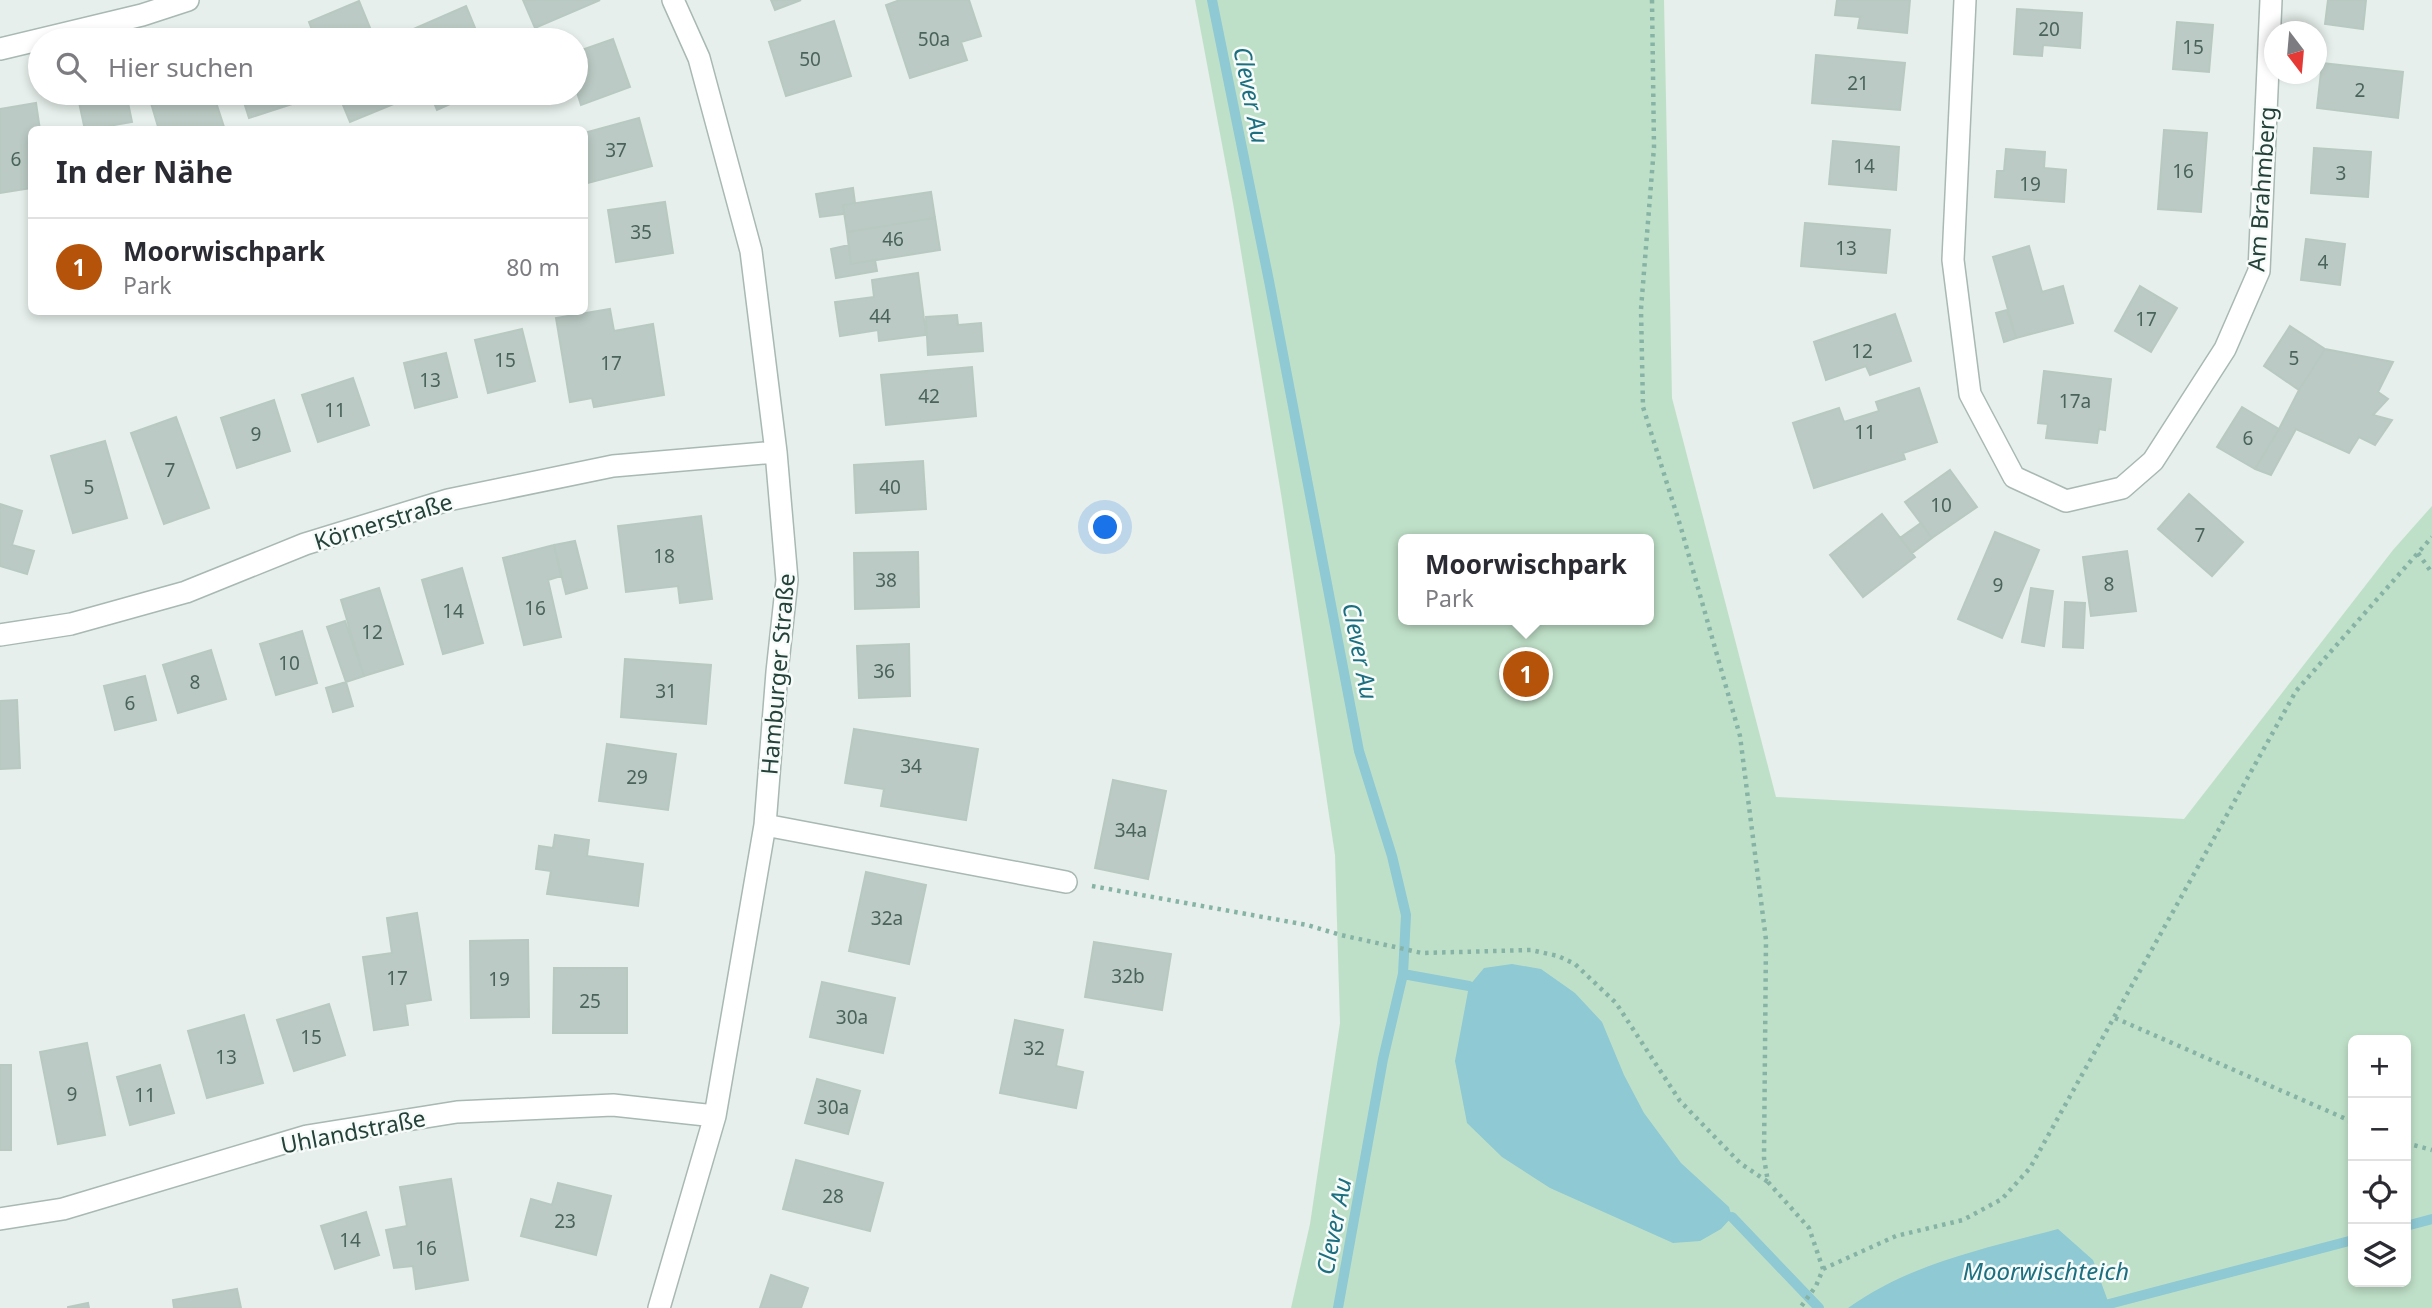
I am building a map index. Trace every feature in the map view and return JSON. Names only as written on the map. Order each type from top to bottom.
[{"type":"street","points":[[88,28],[188,0]]},
{"type":"street","name":"Hamburger Straße","points":[[659,1308],[715,1116],[765,825],[787,580],[776,452],[751,251],[699,58],[673,0]]},
{"type":"street","name":"Am Brahmberg","points":[[1965,0],[1953,260],[1970,394],[2014,477],[2066,501],[2122,488],[2154,461],[2225,349],[2259,271],[2271,0]]},
{"type":"street","points":[[0,49],[28,42]]},
{"type":"street","name":"Körnerstraße","points":[[0,635],[71,624],[186,592],[305,544],[448,500],[613,466],[776,452]]},
{"type":"street","points":[[765,825],[1066,882]]},
{"type":"street","name":"Uhlandstraße","points":[[0,1219],[63,1209],[307,1136],[457,1112],[613,1105],[715,1116]]},
{"type":"path","points":[[1652,0],[1654,147],[1641,309],[1643,407],[1681,528],[1740,736],[1766,940],[1764,1158],[1768,1182]]},
{"type":"path","points":[[1823,1269],[1896,1236],[1963,1220],[2001,1199],[2030,1168],[2296,691],[2432,537]]},
{"type":"path","points":[[2418,553],[2432,573]]},
{"type":"path","points":[[1095,886],[1307,925],[1422,953],[1531,950],[1558,956],[1575,964],[1616,1003],[1680,1101],[1740,1163],[1768,1182],[1809,1228],[1823,1269],[1816,1286],[1800,1308]]},
{"type":"path","points":[[2115,1018],[2348,1120]]},
{"type":"path","points":[[2411,1144],[2432,1150]]},
{"type":"green space","points":[[1195,0],[1664,0],[1672,398],[1776,797],[2184,819],[2393,550],[2432,506],[2432,1308],[1291,1308],[1310,1224],[1340,1023],[1335,855],[1282,500],[1233,203]]},
{"type":"water","points":[[1512,964],[1541,969],[1575,993],[1602,1022],[1624,1075],[1644,1113],[1681,1163],[1729,1207],[1732,1217],[1721,1229],[1700,1241],[1673,1243],[1550,1188],[1502,1157],[1467,1123],[1455,1061],[1469,986],[1484,968]]},
{"type":"water","name":"Moorwischteich","points":[[2058,1229],[2093,1260],[2109,1304],[2108,1308],[1848,1308],[1897,1279],[1949,1259]]},
{"type":"building","points":[[523,0],[600,0],[535,28]]},
{"type":"building","points":[[771,0],[801,0],[775,10]]},
{"type":"building","points":[[900,0],[969,0],[981,36],[961,42],[967,60],[910,78],[886,5]]},
{"type":"building","points":[[1837,0],[1910,0],[1907,33],[1858,28],[1860,17],[1835,15]]},
{"type":"building","points":[[2328,0],[2366,0],[2363,29],[2327,24]]},
{"type":"building","points":[[359,1],[370,28],[311,28],[309,22]]},
{"type":"building","points":[[466,6],[475,28],[416,28]]},
{"type":"building","points":[[2017,9],[2082,13],[2080,48],[2043,45],[2042,56],[2014,54]]},
{"type":"building","points":[[834,21],[851,76],[786,96],[769,42]]},
{"type":"building","points":[[2177,22],[2213,25],[2209,72],[2173,69]]},
{"type":"building","points":[[613,39],[630,87],[588,102],[588,48]]},
{"type":"building","points":[[1816,55],[1905,63],[1900,110],[1812,103]]},
{"type":"building","points":[[2327,64],[2403,72],[2398,118],[2317,108],[2320,84],[2327,84]]},
{"type":"building","points":[[36,105],[39,126],[28,126],[28,189],[0,193],[0,109]]},
{"type":"building","points":[[80,105],[128,105],[132,122],[84,126]]},
{"type":"building","points":[[152,105],[217,105],[224,126],[158,126]]},
{"type":"building","points":[[245,105],[289,105],[249,118]]},
{"type":"building","points":[[343,105],[391,105],[350,122]]},
{"type":"building","points":[[435,105],[448,105],[437,110]]},
{"type":"building","points":[[639,118],[652,166],[588,183],[588,132]]},
{"type":"building","points":[[2164,130],[2207,133],[2201,212],[2158,209]]},
{"type":"building","points":[[1833,141],[1899,147],[1896,190],[1829,184]]},
{"type":"building","points":[[2314,148],[2371,152],[2368,197],[2311,193]]},
{"type":"building","points":[[2006,149],[2045,152],[2044,168],[2066,170],[2064,202],[1995,197],[1997,171],[2004,171]]},
{"type":"building","points":[[853,188],[855,203],[843,205],[844,214],[820,217],[816,194]]},
{"type":"building","points":[[931,192],[935,218],[847,232],[843,205]]},
{"type":"building","points":[[665,202],[673,253],[616,262],[608,210]]},
{"type":"building","points":[[935,218],[940,250],[851,264],[847,232]]},
{"type":"building","points":[[1805,223],[1890,230],[1886,273],[1801,266]]},
{"type":"building","points":[[2306,239],[2345,244],[2340,285],[2301,280]]},
{"type":"building","points":[[849,245],[851,264],[875,260],[877,271],[836,278],[831,249]]},
{"type":"building","points":[[2029,246],[2042,292],[2063,286],[2073,323],[2016,338],[1993,257]]},
{"type":"building","points":[[918,273],[926,335],[879,341],[878,330],[840,336],[835,302],[874,297],[872,280]]},
{"type":"building","points":[[2140,286],[2177,308],[2151,352],[2115,331]]},
{"type":"building","points":[[610,309],[614,331],[653,324],[664,395],[594,407],[592,398],[570,402],[556,318],[588,315],[588,313]]},
{"type":"building","points":[[2007,310],[2016,338],[2004,342],[1996,313]]},
{"type":"building","points":[[1895,314],[1911,361],[1870,375],[1866,366],[1826,380],[1814,342]]},
{"type":"building","points":[[957,315],[958,325],[981,323],[983,351],[928,355],[926,317]]},
{"type":"building","points":[[2290,326],[2325,349],[2299,390],[2264,366]]},
{"type":"building","points":[[522,329],[535,381],[488,393],[475,340]]},
{"type":"building","points":[[2325,349],[2393,362],[2378,392],[2388,399],[2373,415],[2392,420],[2375,445],[2359,437],[2349,453],[2296,429],[2271,475],[2255,469],[2299,390]]},
{"type":"building","points":[[446,353],[457,397],[415,408],[404,363]]},
{"type":"building","points":[[972,367],[976,416],[886,425],[881,375]]},
{"type":"building","points":[[2044,371],[2111,379],[2105,430],[2099,429],[2097,443],[2046,438],[2048,424],[2038,423]]},
{"type":"building","points":[[353,378],[369,425],[318,442],[302,395]]},
{"type":"building","points":[[1919,388],[1937,442],[1903,453],[1905,459],[1814,488],[1793,423],[1839,408],[1844,422],[1879,411],[1876,402]]},
{"type":"building","points":[[274,400],[290,451],[237,468],[221,418]]},
{"type":"building","points":[[2242,407],[2279,429],[2255,469],[2217,447]]},
{"type":"building","points":[[176,417],[209,508],[164,524],[131,433]]},
{"type":"building","points":[[105,441],[127,518],[73,533],[51,456]]},
{"type":"building","points":[[923,461],[926,509],[856,513],[854,465]]},
{"type":"building","points":[[1950,470],[1977,507],[1932,538],[1905,502]]},
{"type":"building","points":[[2189,494],[2243,542],[2212,576],[2158,529]]},
{"type":"building","points":[[0,504],[22,511],[12,545],[34,551],[27,574],[0,566]]},
{"type":"building","points":[[1882,514],[1915,557],[1863,597],[1830,555]]},
{"type":"building","points":[[701,516],[712,599],[680,603],[678,586],[626,592],[618,526]]},
{"type":"building","points":[[1921,523],[1932,538],[1912,553],[1900,538]]},
{"type":"building","points":[[1995,532],[2039,550],[2002,638],[1958,619]]},
{"type":"building","points":[[575,541],[587,588],[566,594],[554,545]]},
{"type":"building","points":[[554,545],[561,576],[548,580],[561,637],[524,645],[503,558]]},
{"type":"building","points":[[2127,551],[2136,611],[2091,616],[2083,557]]},
{"type":"building","points":[[918,552],[919,607],[855,609],[854,553]]},
{"type":"building","points":[[462,568],[483,643],[443,654],[422,580]]},
{"type":"building","points":[[379,588],[403,664],[364,676],[341,600]]},
{"type":"building","points":[[2031,588],[2053,591],[2044,646],[2022,642]]},
{"type":"building","points":[[2065,602],[2085,603],[2083,648],[2063,647]]},
{"type":"building","points":[[345,621],[364,676],[346,682],[327,627]]},
{"type":"building","points":[[302,631],[317,683],[276,695],[260,644]]},
{"type":"building","points":[[909,644],[910,696],[859,698],[857,646]]},
{"type":"building","points":[[211,650],[226,699],[178,713],[163,665]]},
{"type":"building","points":[[625,659],[711,665],[706,724],[621,717]]},
{"type":"building","points":[[145,676],[156,720],[115,730],[104,686]]},
{"type":"building","points":[[346,682],[353,706],[333,712],[326,688]]},
{"type":"building","points":[[17,700],[20,768],[0,769],[0,701]]},
{"type":"building","points":[[854,729],[978,749],[966,820],[881,806],[884,789],[845,783]]},
{"type":"building","points":[[607,744],[676,754],[668,810],[599,801]]},
{"type":"building","points":[[1113,780],[1166,791],[1148,879],[1095,868]]},
{"type":"building","points":[[555,835],[589,840],[587,856],[643,864],[638,906],[547,894],[551,871],[536,869],[539,846],[553,848]]},
{"type":"building","points":[[866,872],[926,885],[909,964],[849,951]]},
{"type":"building","points":[[417,913],[431,1000],[405,1004],[408,1025],[374,1030],[363,957],[392,953],[387,918]]},
{"type":"building","points":[[528,940],[529,1017],[471,1018],[470,941]]},
{"type":"building","points":[[1094,942],[1171,954],[1162,1010],[1085,997]]},
{"type":"building","points":[[554,968],[627,968],[627,1033],[553,1033]]},
{"type":"building","points":[[822,982],[895,998],[883,1053],[810,1037]]},
{"type":"building","points":[[329,1004],[345,1055],[294,1071],[277,1020]]},
{"type":"building","points":[[244,1015],[263,1083],[207,1098],[188,1031]]},
{"type":"building","points":[[1015,1020],[1063,1030],[1056,1066],[1083,1072],[1076,1108],[1000,1093]]},
{"type":"building","points":[[87,1043],[105,1135],[58,1144],[40,1052]]},
{"type":"building","points":[[0,1065],[11,1065],[11,1150],[0,1150]]},
{"type":"building","points":[[160,1065],[174,1113],[130,1125],[117,1077]]},
{"type":"building","points":[[817,1079],[860,1091],[848,1134],[805,1123]]},
{"type":"building","points":[[796,1160],[883,1183],[870,1231],[783,1209]]},
{"type":"building","points":[[451,1179],[468,1280],[416,1289],[413,1266],[394,1268],[386,1230],[407,1226],[400,1187]]},
{"type":"building","points":[[558,1183],[611,1196],[596,1255],[521,1236],[531,1199],[552,1205]]},
{"type":"building","points":[[366,1212],[379,1255],[335,1269],[321,1226]]},
{"type":"building","points":[[771,1275],[808,1288],[801,1308],[760,1308]]},
{"type":"building","points":[[237,1289],[241,1308],[174,1308],[173,1300]]},
{"type":"building","points":[[88,1303],[89,1308],[68,1308],[68,1307]]},
{"type":"waterway","name":"Clever Au","points":[[1212,0],[1359,751],[1392,856],[1406,915],[1403,974],[1383,1059],[1338,1308]]},
{"type":"waterway","points":[[1403,974],[1469,986]]},
{"type":"waterway","points":[[1732,1217],[1819,1308]]},
{"type":"waterway","points":[[2411,1225],[2432,1219]]},
{"type":"waterway","points":[[2109,1304],[2348,1241]]},
{"type":"place","name":"Moorwischpark","points":[[1526,674]]}]
